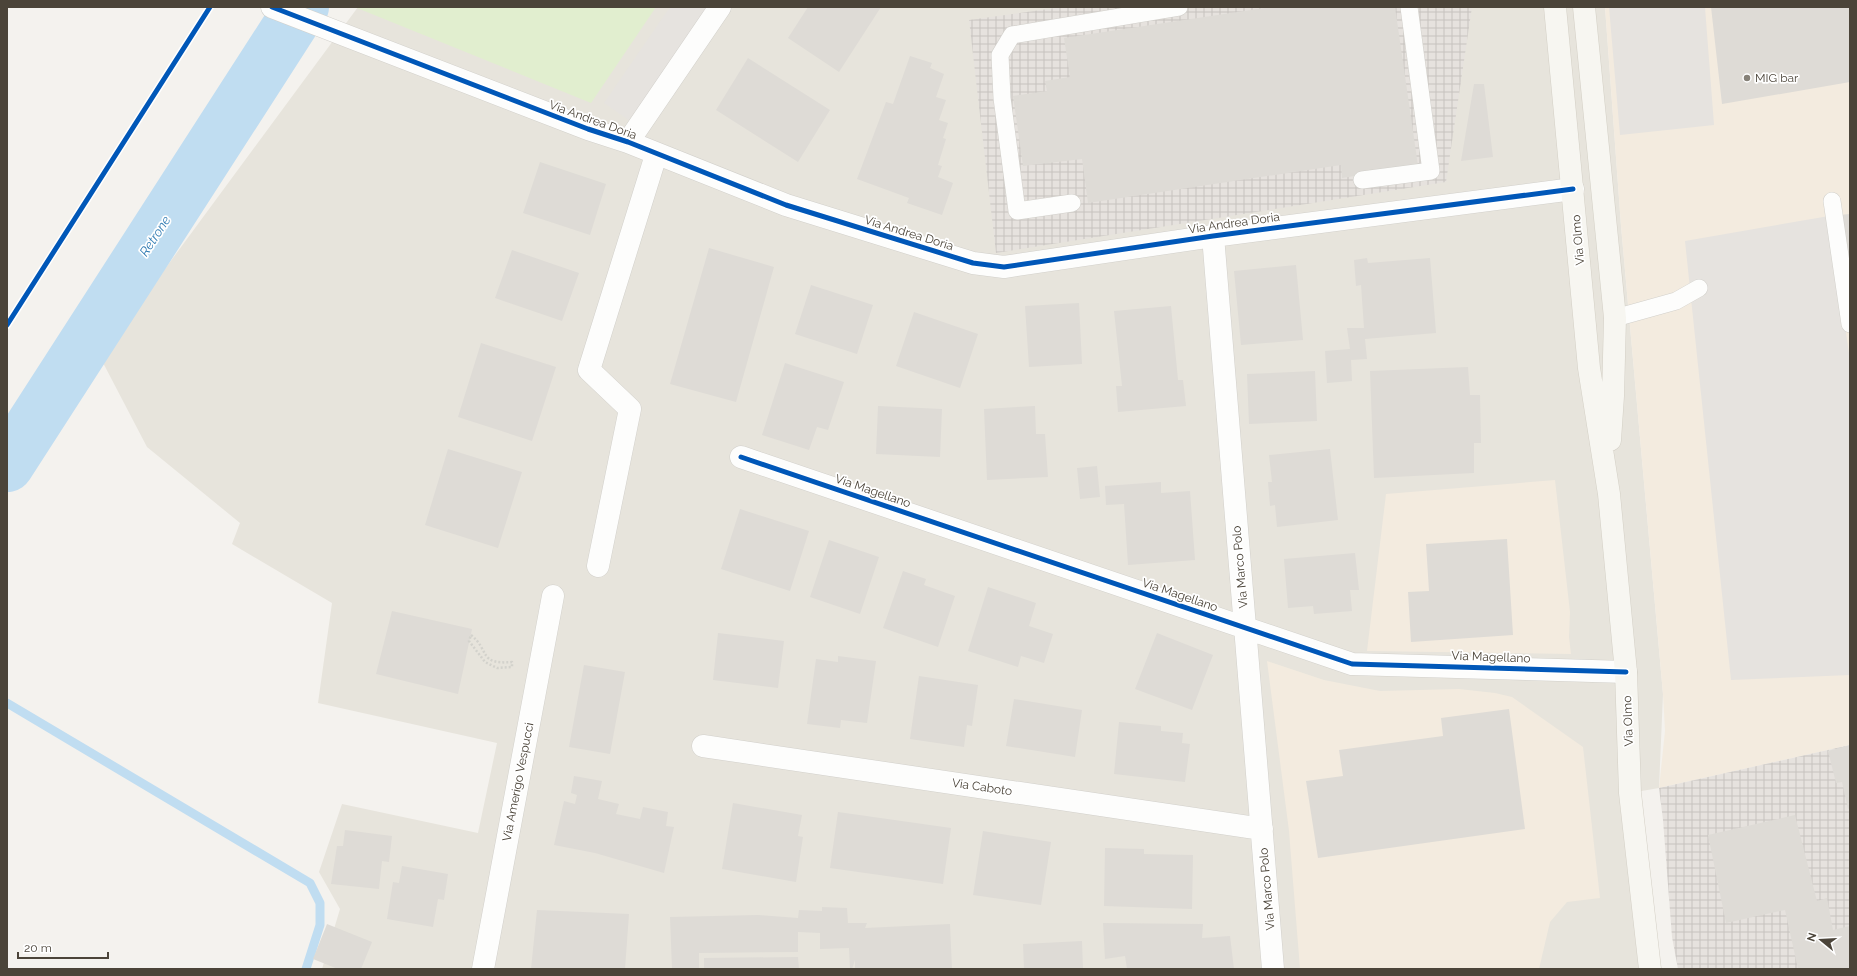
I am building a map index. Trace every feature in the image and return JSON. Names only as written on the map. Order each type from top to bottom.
[{"type":"main road","name":"Via Olmo","points":[[1555,7],[1590,368],[1607,473],[1626,672],[1630,793],[1650,969]]},
{"type":"main road","name":"Via Olmo","points":[[1584,7],[1615,318],[1614,396],[1607,473]]},
{"type":"street","name":"Via Andrea Doria","points":[[272,7],[588,129],[628,142],[656,155],[786,205],[972,263],[1004,267],[1213,236],[1573,189]]},
{"type":"street","name":"Via Andrea Doria","points":[[628,142],[720,7]]},
{"type":"street","points":[[598,566],[630,409],[590,370],[656,155]]},
{"type":"street","name":"Via Marco Polo","points":[[1213,236],[1273,969]]},
{"type":"street","name":"Via Magellano","points":[[741,457],[1352,664],[1477,666],[1626,672]]},
{"type":"street","name":"Via Amerigo Vespucci","points":[[483,969],[553,596]]},
{"type":"street","name":"Via Caboto","points":[[703,746],[1262,829]]},
{"type":"lane","points":[[1072,203],[1017,210],[1002,98],[1000,55],[1012,35],[1179,7]]},
{"type":"lane","points":[[1362,180],[1431,171],[1409,7]]},
{"type":"lane","points":[[1832,201],[1850,324]]},
{"type":"lane","points":[[1615,318],[1676,301],[1699,288]]},
{"type":"path","points":[[471,635],[478,642],[488,659],[498,663],[512,662],[512,667],[497,668],[485,662],[470,641],[471,635]]},
{"type":"shaded area","points":[[358,7],[1605,7],[1621,226],[1663,694],[1659,788],[1630,793],[1650,969],[322,969],[340,909],[319,872],[342,804],[478,833],[497,743],[318,703],[332,603],[232,544],[240,523],[147,447],[100,357]]},
{"type":"shaded area","points":[[670,7],[711,7],[633,123],[604,103]]},
{"type":"shaded area","points":[[1062,7],[1472,7],[1446,182],[996,253],[969,20]]},
{"type":"shaded area","points":[[1605,7],[1850,7],[1850,745],[1659,788],[1665,731],[1663,694],[1621,226]]},
{"type":"shaded area","points":[[1609,7],[1705,7],[1714,125],[1620,135]]},
{"type":"shaded area","points":[[1829,216],[1850,360],[1850,675],[1731,680],[1685,241]]},
{"type":"shaded area","points":[[1555,480],[1570,612],[1569,637],[1571,654],[1367,651],[1386,494]]},
{"type":"shaded area","points":[[1267,661],[1324,680],[1380,691],[1459,689],[1495,693],[1512,697],[1583,747],[1600,898],[1567,902],[1550,922],[1539,969],[1300,969],[1289,831]]},
{"type":"shaded area","points":[[1850,745],[1850,969],[1678,969],[1672,937],[1663,820],[1659,788]]},
{"type":"green space","points":[[656,7],[591,103],[357,8]]},
{"type":"building","points":[[808,7],[881,7],[839,72],[788,38]]},
{"type":"building","points":[[1271,7],[1395,7],[1418,166],[1342,178],[1341,165],[1088,203],[1082,159],[1023,166],[1013,96],[1047,91],[1045,81],[1070,77],[1064,38]]},
{"type":"building","points":[[1711,7],[1850,7],[1850,82],[1722,104]]},
{"type":"building","points":[[910,56],[932,63],[930,68],[944,74],[936,97],[946,100],[939,120],[948,123],[943,138],[946,139],[938,165],[942,166],[938,177],[953,183],[942,215],[907,203],[909,198],[857,179],[886,102],[893,104]]},
{"type":"building","points":[[748,58],[830,110],[798,162],[716,110]]},
{"type":"building","points":[[1474,84],[1484,84],[1493,157],[1461,161]]},
{"type":"building","points":[[540,162],[606,184],[590,235],[523,213]]},
{"type":"building","points":[[1850,214],[1850,287],[1839,215]]},
{"type":"building","points":[[709,248],[774,267],[736,402],[670,384]]},
{"type":"building","points":[[512,250],[579,273],[562,321],[495,298]]},
{"type":"building","points":[[1367,258],[1368,263],[1430,258],[1436,333],[1365,339],[1367,359],[1351,360],[1352,381],[1327,383],[1325,351],[1350,349],[1347,328],[1364,328],[1361,285],[1356,286],[1354,260]]},
{"type":"building","points":[[1296,265],[1303,340],[1241,345],[1234,271]]},
{"type":"building","points":[[811,285],[873,305],[857,354],[795,334]]},
{"type":"building","points":[[1079,303],[1082,364],[1029,367],[1025,306]]},
{"type":"building","points":[[1171,306],[1178,380],[1183,380],[1186,406],[1118,412],[1116,386],[1122,386],[1114,311]]},
{"type":"building","points":[[914,312],[978,334],[960,388],[896,366]]},
{"type":"building","points":[[481,343],[556,367],[532,441],[458,417]]},
{"type":"building","points":[[785,363],[844,382],[828,430],[817,427],[809,450],[762,435]]},
{"type":"building","points":[[1468,367],[1470,395],[1480,395],[1481,443],[1474,443],[1474,473],[1374,478],[1370,371]]},
{"type":"building","points":[[1315,371],[1317,421],[1249,424],[1247,374]]},
{"type":"building","points":[[878,406],[942,409],[940,457],[876,454]]},
{"type":"building","points":[[1035,406],[1036,434],[1045,434],[1048,477],[987,480],[984,409]]},
{"type":"building","points":[[448,449],[522,472],[498,548],[425,525]]},
{"type":"building","points":[[1330,449],[1338,520],[1277,527],[1275,505],[1270,506],[1268,482],[1272,482],[1269,455]]},
{"type":"building","points":[[1097,466],[1100,497],[1080,499],[1077,468]]},
{"type":"building","points":[[1161,482],[1161,493],[1190,491],[1195,560],[1128,565],[1124,504],[1106,505],[1105,486]]},
{"type":"building","points":[[740,509],[809,531],[790,591],[721,569]]},
{"type":"building","points":[[1507,539],[1513,635],[1411,642],[1408,592],[1429,591],[1426,544]]},
{"type":"building","points":[[829,540],[879,557],[860,614],[810,597]]},
{"type":"building","points":[[1355,553],[1359,590],[1350,590],[1352,611],[1314,614],[1313,606],[1288,608],[1284,559]]},
{"type":"building","points":[[903,571],[926,579],[924,585],[955,596],[938,647],[883,628]]},
{"type":"building","points":[[988,587],[1036,603],[1029,626],[1053,634],[1044,663],[1021,656],[1018,667],[968,651]]},
{"type":"building","points":[[392,611],[472,629],[458,694],[376,674]]},
{"type":"building","points":[[718,633],[784,641],[778,688],[713,680]]},
{"type":"building","points":[[1157,633],[1213,655],[1192,710],[1135,689]]},
{"type":"building","points":[[838,656],[876,661],[867,723],[841,720],[840,728],[807,724],[816,659],[838,662]]},
{"type":"building","points":[[584,665],[625,672],[610,754],[569,747]]},
{"type":"building","points":[[919,676],[978,685],[972,726],[967,725],[964,747],[910,739]]},
{"type":"building","points":[[1014,699],[1082,710],[1075,757],[1006,746]]},
{"type":"building","points":[[1509,709],[1525,829],[1318,858],[1306,781],[1343,776],[1339,750],[1443,736],[1441,718]]},
{"type":"building","points":[[1119,722],[1161,726],[1161,731],[1183,733],[1182,743],[1190,744],[1185,782],[1114,774]]},
{"type":"building","points":[[1850,745],[1850,808],[1848,809],[1842,782],[1836,783],[1828,751]]},
{"type":"building","points":[[574,776],[602,781],[598,799],[619,804],[616,814],[640,819],[643,807],[668,812],[666,826],[674,827],[664,873],[595,853],[554,845],[564,801],[575,804],[577,795],[571,793]]},
{"type":"building","points":[[733,803],[802,815],[798,836],[803,837],[796,882],[722,869]]},
{"type":"building","points":[[838,812],[951,828],[943,884],[830,868]]},
{"type":"building","points":[[1795,815],[1817,901],[1827,898],[1833,930],[1850,926],[1850,969],[1798,969],[1785,910],[1726,923],[1708,835]]},
{"type":"building","points":[[345,830],[392,836],[389,862],[382,861],[379,889],[331,884],[337,846],[343,846]]},
{"type":"building","points":[[983,831],[1051,842],[1041,905],[973,895]]},
{"type":"building","points":[[1105,848],[1144,849],[1144,854],[1193,855],[1192,909],[1104,906]]},
{"type":"building","points":[[402,866],[448,874],[444,900],[438,899],[433,927],[387,919],[393,882],[399,883]]},
{"type":"building","points":[[822,907],[847,908],[848,923],[867,923],[865,928],[950,924],[952,969],[855,969],[855,960],[852,969],[850,969],[849,948],[820,949],[820,933],[798,932],[798,952],[699,953],[699,969],[672,969],[670,917],[758,915],[798,918],[799,910],[822,911]]},
{"type":"building","points":[[537,910],[629,914],[625,969],[531,969]]},
{"type":"building","points":[[1103,923],[1203,924],[1202,938],[1230,936],[1234,969],[1127,969],[1125,956],[1105,959]]},
{"type":"building","points":[[327,924],[372,942],[361,969],[338,969],[313,959]]},
{"type":"building","points":[[1082,941],[1083,969],[1024,969],[1023,944]]},
{"type":"building","points":[[798,957],[799,969],[704,969],[704,958]]},
{"type":"waterway","name":"Retrone","points":[[7,465],[302,7]]},
{"type":"waterway","points":[[7,703],[310,883],[320,903],[320,925],[306,969]]},
{"type":"cycle path","points":[[7,325],[210,7]]},
{"type":"cycle path","points":[[272,7],[588,129],[628,142],[786,205],[973,263],[1004,267],[1213,236],[1573,189]]},
{"type":"cycle path","points":[[741,457],[1352,664],[1626,672]]},
{"type":"place","name":"MIG bar","points":[[1747,78]]}]
